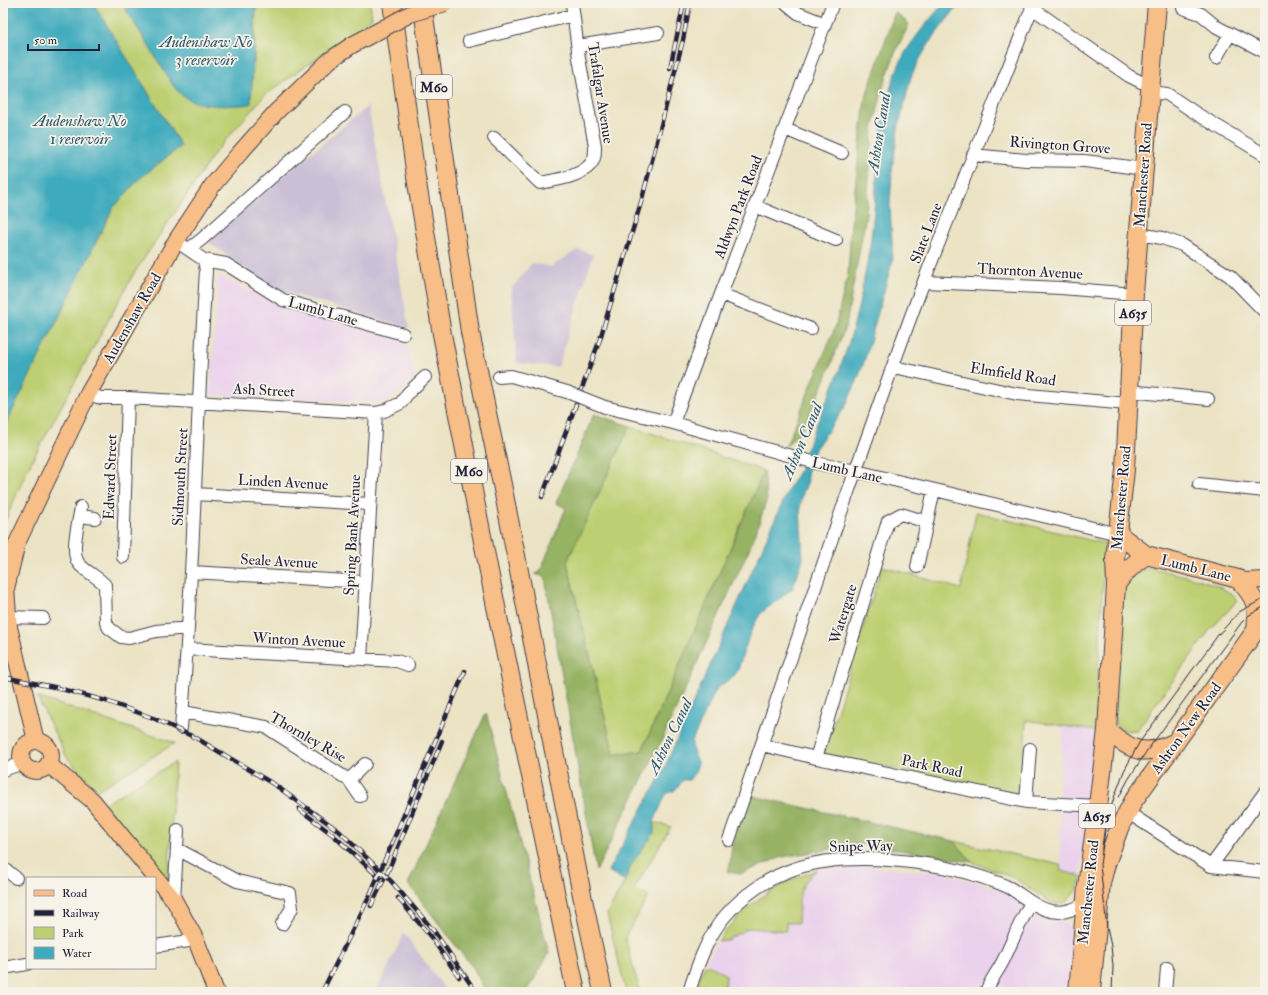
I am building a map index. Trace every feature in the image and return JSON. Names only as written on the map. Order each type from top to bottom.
[{"type":"highway","name":"M60","points":[[392,3],[416,177],[443,342],[576,992]]},
{"type":"highway","name":"M60","points":[[422,3],[470,332],[503,489],[582,895],[604,992]]},
{"type":"highway","name":"Manchester Road","points":[[1078,992],[1086,902],[1107,730],[1116,585],[1115,559],[1125,470],[1134,294],[1157,3]]},
{"type":"highway","name":"Lumb Lane","points":[[1118,534],[1146,555],[1242,580]]},
{"type":"highway","name":"Lumb Lane","points":[[1116,585],[1122,575],[1146,555]]},
{"type":"highway","name":"A635","points":[[1242,580],[1256,603],[1260,625]]},
{"type":"highway","name":"Ashton New Road","points":[[1114,841],[1127,812],[1260,625]]},
{"type":"highway","points":[[1107,730],[1125,744],[1146,752],[1165,748],[1176,742]]},
{"type":"highway","points":[[1098,806],[1127,812]]},
{"type":"highway","name":"Manchester Road","points":[[1091,992],[1102,883],[1106,864],[1114,841]]},
{"type":"highway","name":"M60","points":[[564,936],[568,992]]},
{"type":"main road","name":"Audenshaw Road","points":[[36,740],[9,627],[6,589],[17,543],[88,394],[182,245],[212,186],[258,132],[330,60],[352,44],[410,14],[445,3]]},
{"type":"main road","name":"Lumb Lane","points":[[1242,580],[1265,580]]},
{"type":"main road","points":[[36,740],[45,744],[49,749],[50,758],[48,764],[43,769],[36,771],[29,769],[23,763],[20,755],[23,747],[30,742],[36,740]]},
{"type":"main road","points":[[48,764],[93,801],[155,877]]},
{"type":"main road","points":[[156,878],[174,900],[196,940],[216,992]]},
{"type":"street","name":"Trafalgar Avenue","points":[[494,138],[540,182],[559,179],[585,170],[594,159],[595,146],[572,3]]},
{"type":"street","points":[[786,3],[798,13],[825,24]]},
{"type":"street","name":"Aldwyn Park Road","points":[[674,423],[721,294],[833,3]]},
{"type":"street","points":[[1031,6],[1135,80],[1167,94],[1265,155]]},
{"type":"street","name":"Slate Lane","points":[[856,471],[924,282],[1031,6]]},
{"type":"street","points":[[1183,8],[1201,14],[1218,27],[1265,52]]},
{"type":"street","points":[[469,41],[573,15]]},
{"type":"street","points":[[578,46],[658,33]]},
{"type":"street","points":[[1216,58],[1230,34]]},
{"type":"street","name":"Audenshaw Road","points":[[182,245],[202,239],[345,112]]},
{"type":"street","points":[[785,129],[842,153]]},
{"type":"street","name":"Rivington Grove","points":[[973,155],[1026,160],[1085,161],[1144,169]]},
{"type":"street","points":[[755,206],[836,240]]},
{"type":"street","points":[[1139,234],[1162,238],[1182,245],[1230,276],[1265,312]]},
{"type":"street","points":[[182,245],[204,260]]},
{"type":"street","name":"Lumb Lane","points":[[204,260],[226,264],[283,300],[403,334]]},
{"type":"street","name":"Sidmouth Street","points":[[182,728],[188,649],[206,271],[204,260]]},
{"type":"street","name":"Thornton Avenue","points":[[924,282],[1061,288],[1134,294]]},
{"type":"street","points":[[721,294],[811,329]]},
{"type":"street","name":"Elmfield Road","points":[[894,367],[1017,394],[1208,399]]},
{"type":"street","name":"Lumb Lane","points":[[499,377],[511,376],[567,392],[605,407],[674,423],[820,464],[856,471],[1118,534]]},
{"type":"street","name":"Ash Street","points":[[88,394],[101,398],[128,398],[376,412],[384,411],[401,403],[408,393],[425,377]]},
{"type":"street","name":"Edward Street","points":[[124,557],[128,398]]},
{"type":"street","name":"Spring Bank Avenue","points":[[361,659],[376,412]]},
{"type":"street","points":[[729,840],[856,471]]},
{"type":"street","points":[[1199,484],[1265,491]]},
{"type":"street","points":[[917,567],[934,490]]},
{"type":"street","name":"Linden Avenue","points":[[195,494],[370,504]]},
{"type":"street","points":[[95,518],[81,512],[75,546],[76,560],[105,585],[106,622],[109,628],[122,637],[128,638],[156,631],[188,629]]},
{"type":"street","name":"Watergate","points":[[816,758],[888,521],[901,514],[927,522]]},
{"type":"street","name":"Seale Avenue","points":[[191,572],[365,582]]},
{"type":"street","name":"Lumb Lane","points":[[1242,580],[1265,588]]},
{"type":"street","points":[[8,617],[43,618]]},
{"type":"street","name":"Winton Avenue","points":[[188,649],[397,661],[408,665]]},
{"type":"street","name":"Thornley Rise","points":[[183,712],[266,727],[349,780],[360,796]]},
{"type":"street","name":"Park Road","points":[[762,745],[816,758],[1026,802],[1098,806]]},
{"type":"street","points":[[1026,802],[1030,749]]},
{"type":"street","points":[[3,770],[23,763]]},
{"type":"street","points":[[349,780],[365,764]]},
{"type":"street","points":[[1211,866],[1265,792]]},
{"type":"street","points":[[1127,812],[1211,866],[1265,872]]},
{"type":"street","points":[[174,900],[178,830]]},
{"type":"street","points":[[177,849],[237,881],[290,893],[292,908],[282,924]]},
{"type":"street","name":"Snipe Way","points":[[689,992],[695,971],[709,940],[724,916],[740,900],[774,878],[800,867],[853,860],[907,862],[934,865],[968,873],[999,883],[1031,903],[1055,912],[1070,910],[1086,902]]},
{"type":"street","points":[[3,870],[6,870],[16,878]]},
{"type":"street","points":[[986,992],[988,986],[999,969],[1021,920],[1031,903]]},
{"type":"street","points":[[156,946],[196,940]]},
{"type":"street","points":[[10,967],[26,964]]},
{"type":"street","points":[[1165,992],[1167,968]]},
{"type":"shaded area","points":[[368,106],[409,328],[271,288],[206,240]]},
{"type":"shaded area","points":[[578,249],[593,255],[558,367],[517,363],[511,289],[532,263],[551,267]]},
{"type":"shaded area","points":[[218,275],[280,306],[390,336],[407,345],[415,380],[385,403],[210,395]]},
{"type":"shaded area","points":[[1063,725],[1095,731],[1081,876],[1061,871],[1059,790]]},
{"type":"shaded area","points":[[863,866],[939,872],[1000,889],[1040,918],[1062,922],[1075,928],[1074,992],[696,992],[705,965],[717,943],[738,917],[764,894],[792,879],[817,870]]},
{"type":"shaded area","points":[[404,933],[447,992],[376,992]]},
{"type":"green space","points":[[93,3],[122,3],[174,87],[254,63],[256,3],[370,3],[372,18],[264,96],[216,151],[133,275],[28,468],[3,526],[3,430],[113,208],[139,179],[181,146]]},
{"type":"green space","points":[[895,12],[909,24],[895,53],[883,87],[873,129],[866,215],[846,325],[824,383],[802,430],[786,446],[835,328],[848,274],[851,224],[865,99]]},
{"type":"green space","points":[[594,414],[630,426],[567,562],[614,755],[642,751],[764,471],[767,499],[754,538],[662,740],[596,871],[545,577],[535,574],[540,572],[566,508],[556,503]]},
{"type":"green space","points":[[630,426],[764,471],[642,751],[614,755],[567,562]]},
{"type":"green space","points":[[976,512],[1105,544],[1095,731],[1026,720],[1022,795],[824,754],[882,566],[961,589]]},
{"type":"green space","points":[[1151,568],[1210,583],[1231,593],[1238,600],[1209,631],[1137,730],[1125,731],[1115,724],[1122,589],[1139,571]]},
{"type":"green space","points":[[37,697],[175,743],[96,791],[66,756]]},
{"type":"green space","points":[[486,713],[549,953],[527,992],[486,992],[474,969],[408,884]]},
{"type":"green space","points":[[175,762],[168,885],[104,804]]},
{"type":"green space","points":[[748,795],[954,841],[972,862],[862,844],[782,857],[740,874],[728,872],[732,844]]},
{"type":"green space","points":[[654,822],[671,827],[634,889],[649,896],[625,937],[640,992],[626,992],[607,914],[625,881],[631,865],[654,827]]},
{"type":"green space","points":[[954,841],[1060,865],[1061,871],[1081,876],[1079,884],[1064,904],[1051,903],[1014,878],[972,862]]},
{"type":"green space","points":[[817,870],[810,876],[802,887],[799,899],[798,923],[786,922],[786,931],[748,928],[727,940],[718,941],[739,916],[762,897],[787,882]]},
{"type":"green space","points":[[705,965],[713,967],[726,975],[725,987],[697,985]]},
{"type":"water","name":"Audenshaw No 1 reservoir","points":[[3,3],[93,3],[181,146],[139,179],[113,208],[3,430]]},
{"type":"water","name":"Audenshaw No 3 reservoir","points":[[122,3],[256,3],[251,104],[225,106],[207,105],[191,100],[182,95],[174,87]]},
{"type":"water","points":[[944,3],[961,3],[933,38],[911,77],[898,129],[892,171],[890,206],[893,259],[865,359],[845,407],[815,449],[807,474],[808,481],[803,493],[800,507],[803,559],[792,589],[761,613],[755,623],[749,636],[738,670],[734,676],[717,688],[692,741],[692,748],[698,764],[695,772],[689,780],[683,780],[674,791],[666,794],[654,822],[654,833],[631,865],[625,881],[608,871],[662,773],[789,488],[800,469],[812,435],[841,366],[856,318],[867,264],[882,125],[887,100],[905,53],[918,33]]},
{"type":"tram line","points":[[1112,992],[1113,966],[1100,865],[1106,823],[1124,771],[1139,743],[1218,635],[1239,612],[1265,598]]},
{"type":"tram line","points":[[1119,797],[1146,752],[1242,622],[1248,616],[1265,606]]},
{"type":"railway","points":[[670,68],[684,3]]},
{"type":"railway","points":[[542,497],[600,339],[642,199],[683,40],[690,3]]},
{"type":"railway","points":[[322,992],[370,895],[465,671]]},
{"type":"railway","points":[[3,677],[54,687],[106,701],[153,718],[196,738],[275,785],[339,831],[391,881],[434,931],[476,992]]},
{"type":"railway","points":[[371,906],[388,871],[442,741]]},
{"type":"railway","points":[[299,809],[333,835],[382,880]]},
{"type":"railway","points":[[398,898],[430,936],[459,977]]},
{"type":"water label","name":"Ashton Canal","points":[[878,133]]},
{"type":"water label","name":"Ashton Canal","points":[[801,441]]},
{"type":"water label","name":"Ashton Canal","points":[[669,736]]}]
